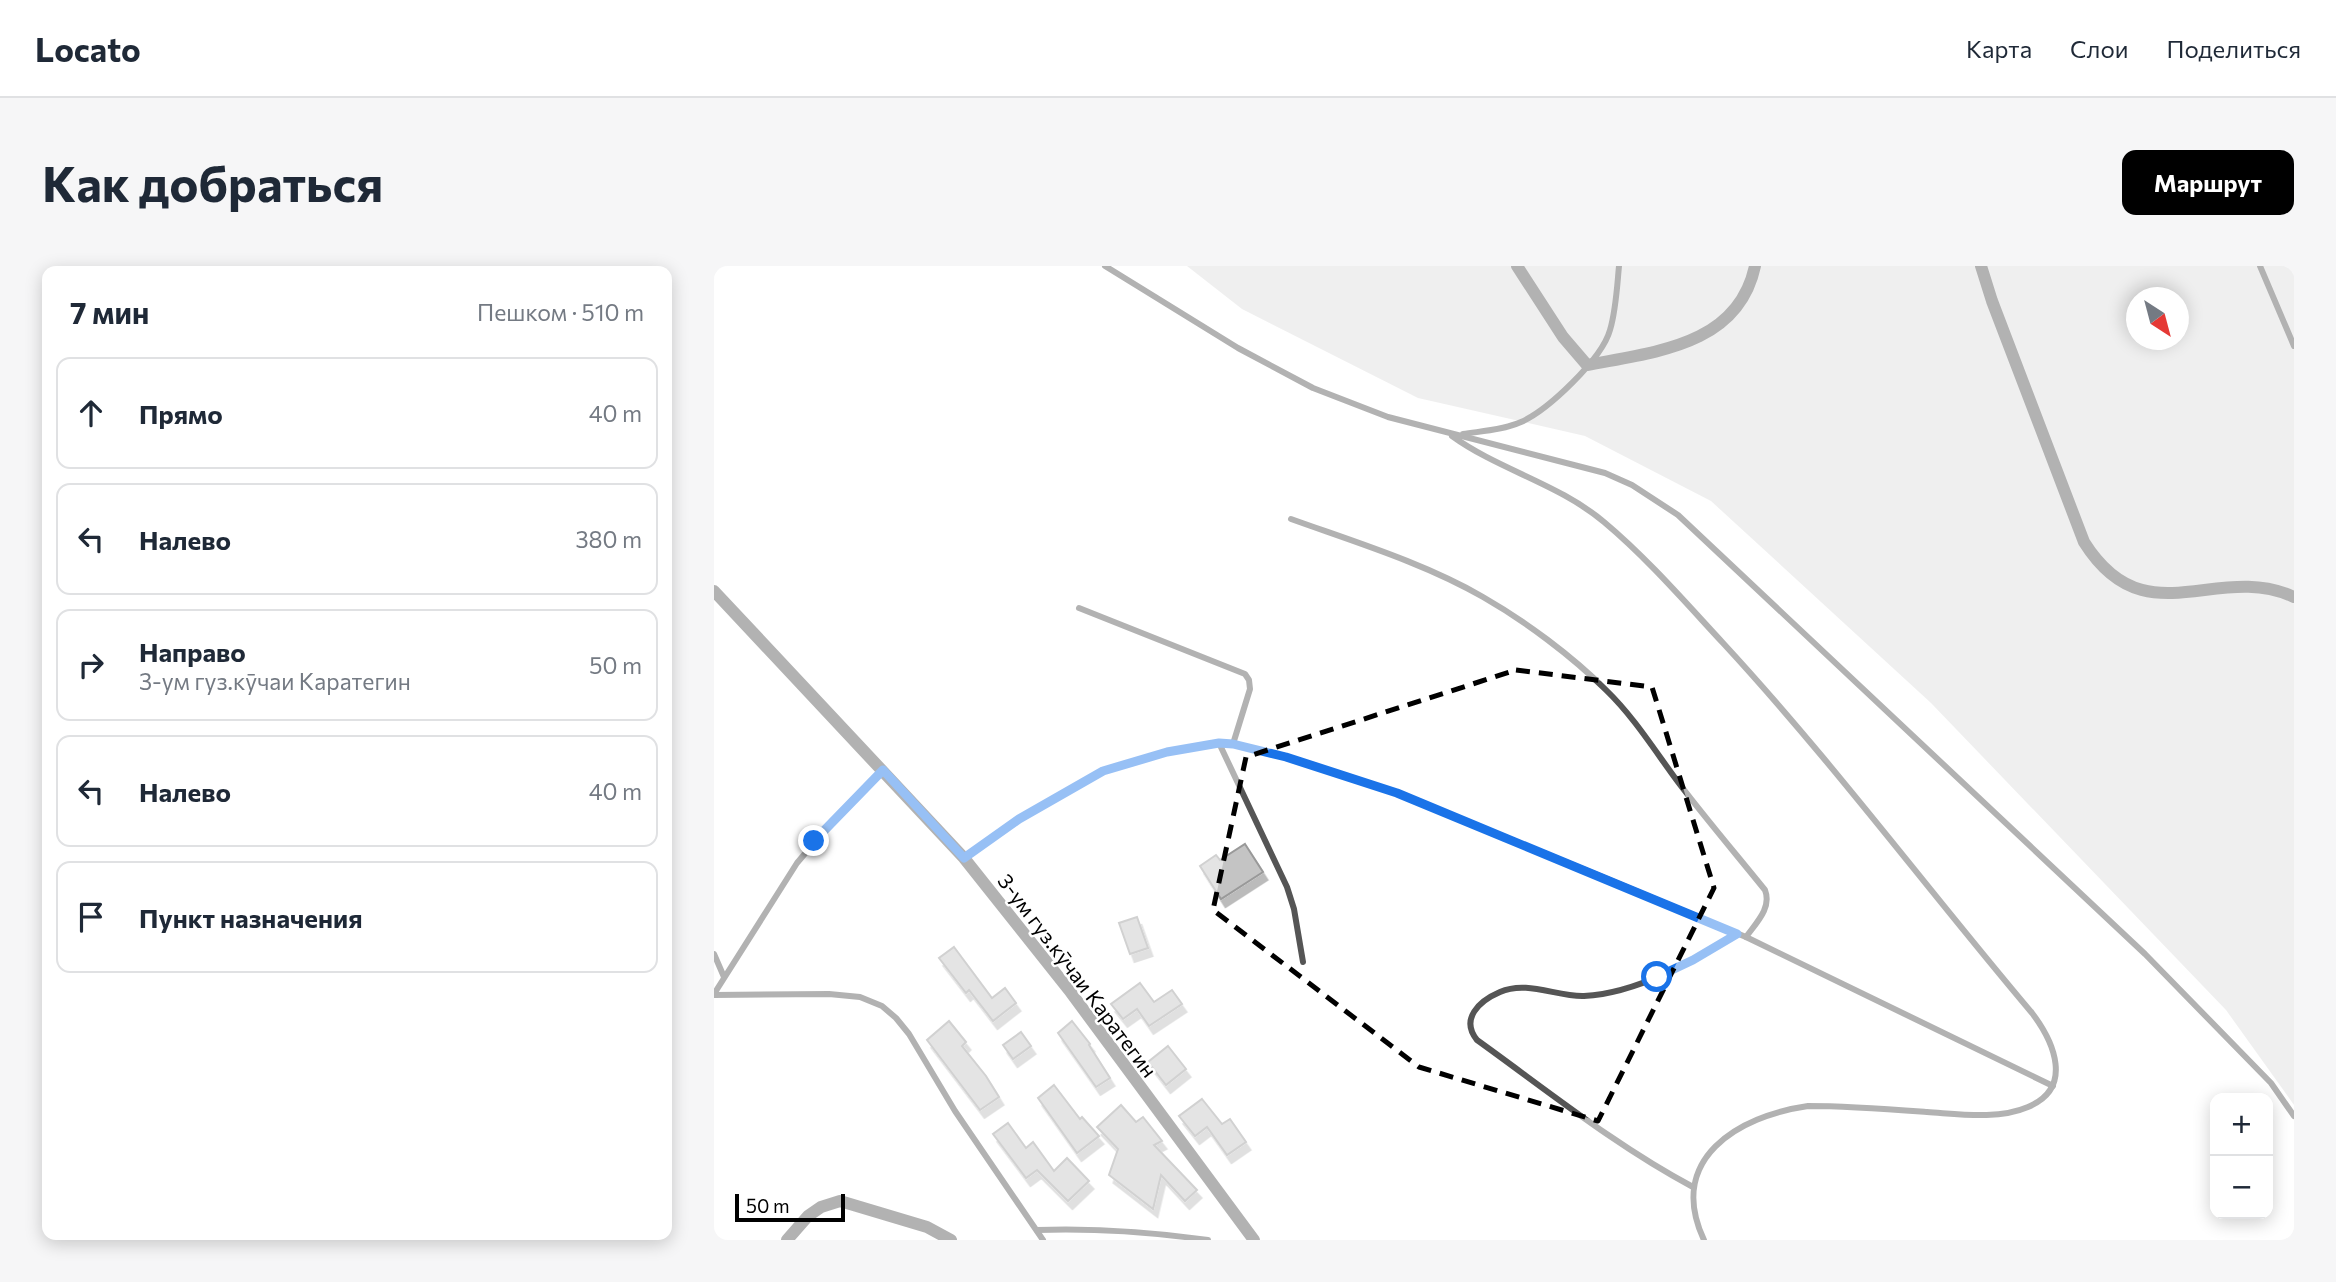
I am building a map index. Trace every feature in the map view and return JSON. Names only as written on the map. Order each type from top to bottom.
[{"type":"street","points":[[1517,266],[1563,337],[1587,365],[1697,339],[1731,315],[1744,298],[1755,266]]},
{"type":"street","points":[[1981,266],[2084,542],[2096,561],[2120,581],[2148,591],[2186,592],[2256,585],[2278,589],[2294,597]]},
{"type":"street","name":"3-ум гуз.кӯчаи Каратегин","points":[[714,591],[964,858],[1069,990],[1254,1240]]},
{"type":"street","points":[[787,1240],[808,1216],[821,1207],[840,1201],[927,1227],[951,1240]]},
{"type":"lane","points":[[1105,266],[1238,348],[1313,388],[1388,417],[1605,473],[1632,485],[1678,516],[2145,954],[2271,1083],[2294,1116]]},
{"type":"lane","points":[[1457,435],[1505,428],[1533,416],[1565,391],[1602,349],[1609,332],[1619,266]]},
{"type":"lane","points":[[2260,266],[2294,346]]},
{"type":"lane","points":[[1448,433],[1473,450],[1587,509],[1605,523],[1681,598],[1834,769],[2032,1013],[2051,1043],[2057,1063],[2053,1086],[2037,1102],[2009,1113],[1956,1114],[1808,1105],[1751,1121],[1724,1138],[1706,1158],[1693,1187],[1696,1219],[1704,1240]]},
{"type":"lane","points":[[1291,519],[1394,556],[1482,596],[1575,662],[1606,690],[1633,719],[1697,807],[1765,890],[1768,899],[1766,909],[1746,937]]},
{"type":"lane","points":[[1079,608],[1245,674],[1250,689],[1233,744]]},
{"type":"lane","points":[[964,858],[1019,819],[1103,771],[1167,752],[1219,743],[1233,744],[1286,757],[1397,793],[1746,937],[2053,1086]]},
{"type":"lane","points":[[1219,743],[1287,887],[1294,909],[1303,962]]},
{"type":"lane","points":[[883,770],[836,817],[797,863],[714,994],[829,994],[860,997],[882,1006],[909,1034],[955,1111],[1043,1240]]},
{"type":"lane","points":[[1693,1187],[1653,1166],[1611,1138],[1477,1040],[1469,1024],[1482,1002],[1498,992],[1525,988],[1575,996],[1602,993],[1657,977],[1737,934]]},
{"type":"lane","points":[[714,954],[724,976]]},
{"type":"lane","points":[[1037,1230],[1091,1228],[1208,1240]]},
{"type":"highlighted area","points":[[1516,670],[1652,687],[1714,888],[1598,1121],[1419,1067],[1213,910],[1246,757]]},
{"type":"shaded area","points":[[1187,266],[2294,266],[2294,1105],[2226,1010],[1931,703],[1711,501],[1585,436],[1418,398],[1242,309]]},
{"type":"building","points":[[1245,844],[1263,872],[1221,899],[1200,866],[1216,855],[1220,860]]},
{"type":"building","points":[[1137,917],[1148,948],[1130,954],[1119,923]]},
{"type":"building","points":[[954,947],[992,998],[1005,988],[1016,1003],[993,1021],[969,990],[966,993],[939,958]]},
{"type":"building","points":[[1140,983],[1154,1002],[1172,990],[1182,1004],[1149,1026],[1137,1009],[1123,1019],[1111,1004]]},
{"type":"building","points":[[949,1021],[966,1042],[962,1046],[999,1097],[980,1110],[927,1040]]},
{"type":"building","points":[[1072,1021],[1090,1044],[1110,1078],[1096,1087],[1058,1033]]},
{"type":"building","points":[[1021,1032],[1031,1046],[1013,1059],[1003,1045]]},
{"type":"building","points":[[1168,1046],[1186,1069],[1166,1085],[1148,1062]]},
{"type":"building","points":[[1054,1085],[1080,1119],[1082,1117],[1099,1136],[1077,1153],[1038,1098]]},
{"type":"building","points":[[1202,1099],[1222,1124],[1230,1119],[1246,1142],[1227,1155],[1207,1127],[1195,1136],[1179,1116]]},
{"type":"building","points":[[1121,1105],[1136,1122],[1143,1117],[1162,1141],[1154,1145],[1197,1190],[1185,1201],[1161,1175],[1153,1209],[1109,1175],[1118,1149],[1097,1127]]},
{"type":"building","points":[[1008,1123],[1026,1148],[1033,1142],[1054,1171],[1067,1158],[1089,1181],[1068,1201],[1037,1170],[1026,1178],[993,1134]]},
{"type":"route","points":[[814,841],[883,770],[964,858],[1019,819],[1103,771],[1167,752],[1219,743],[1233,744],[1286,757],[1397,793],[1737,934],[1657,977]]}]
